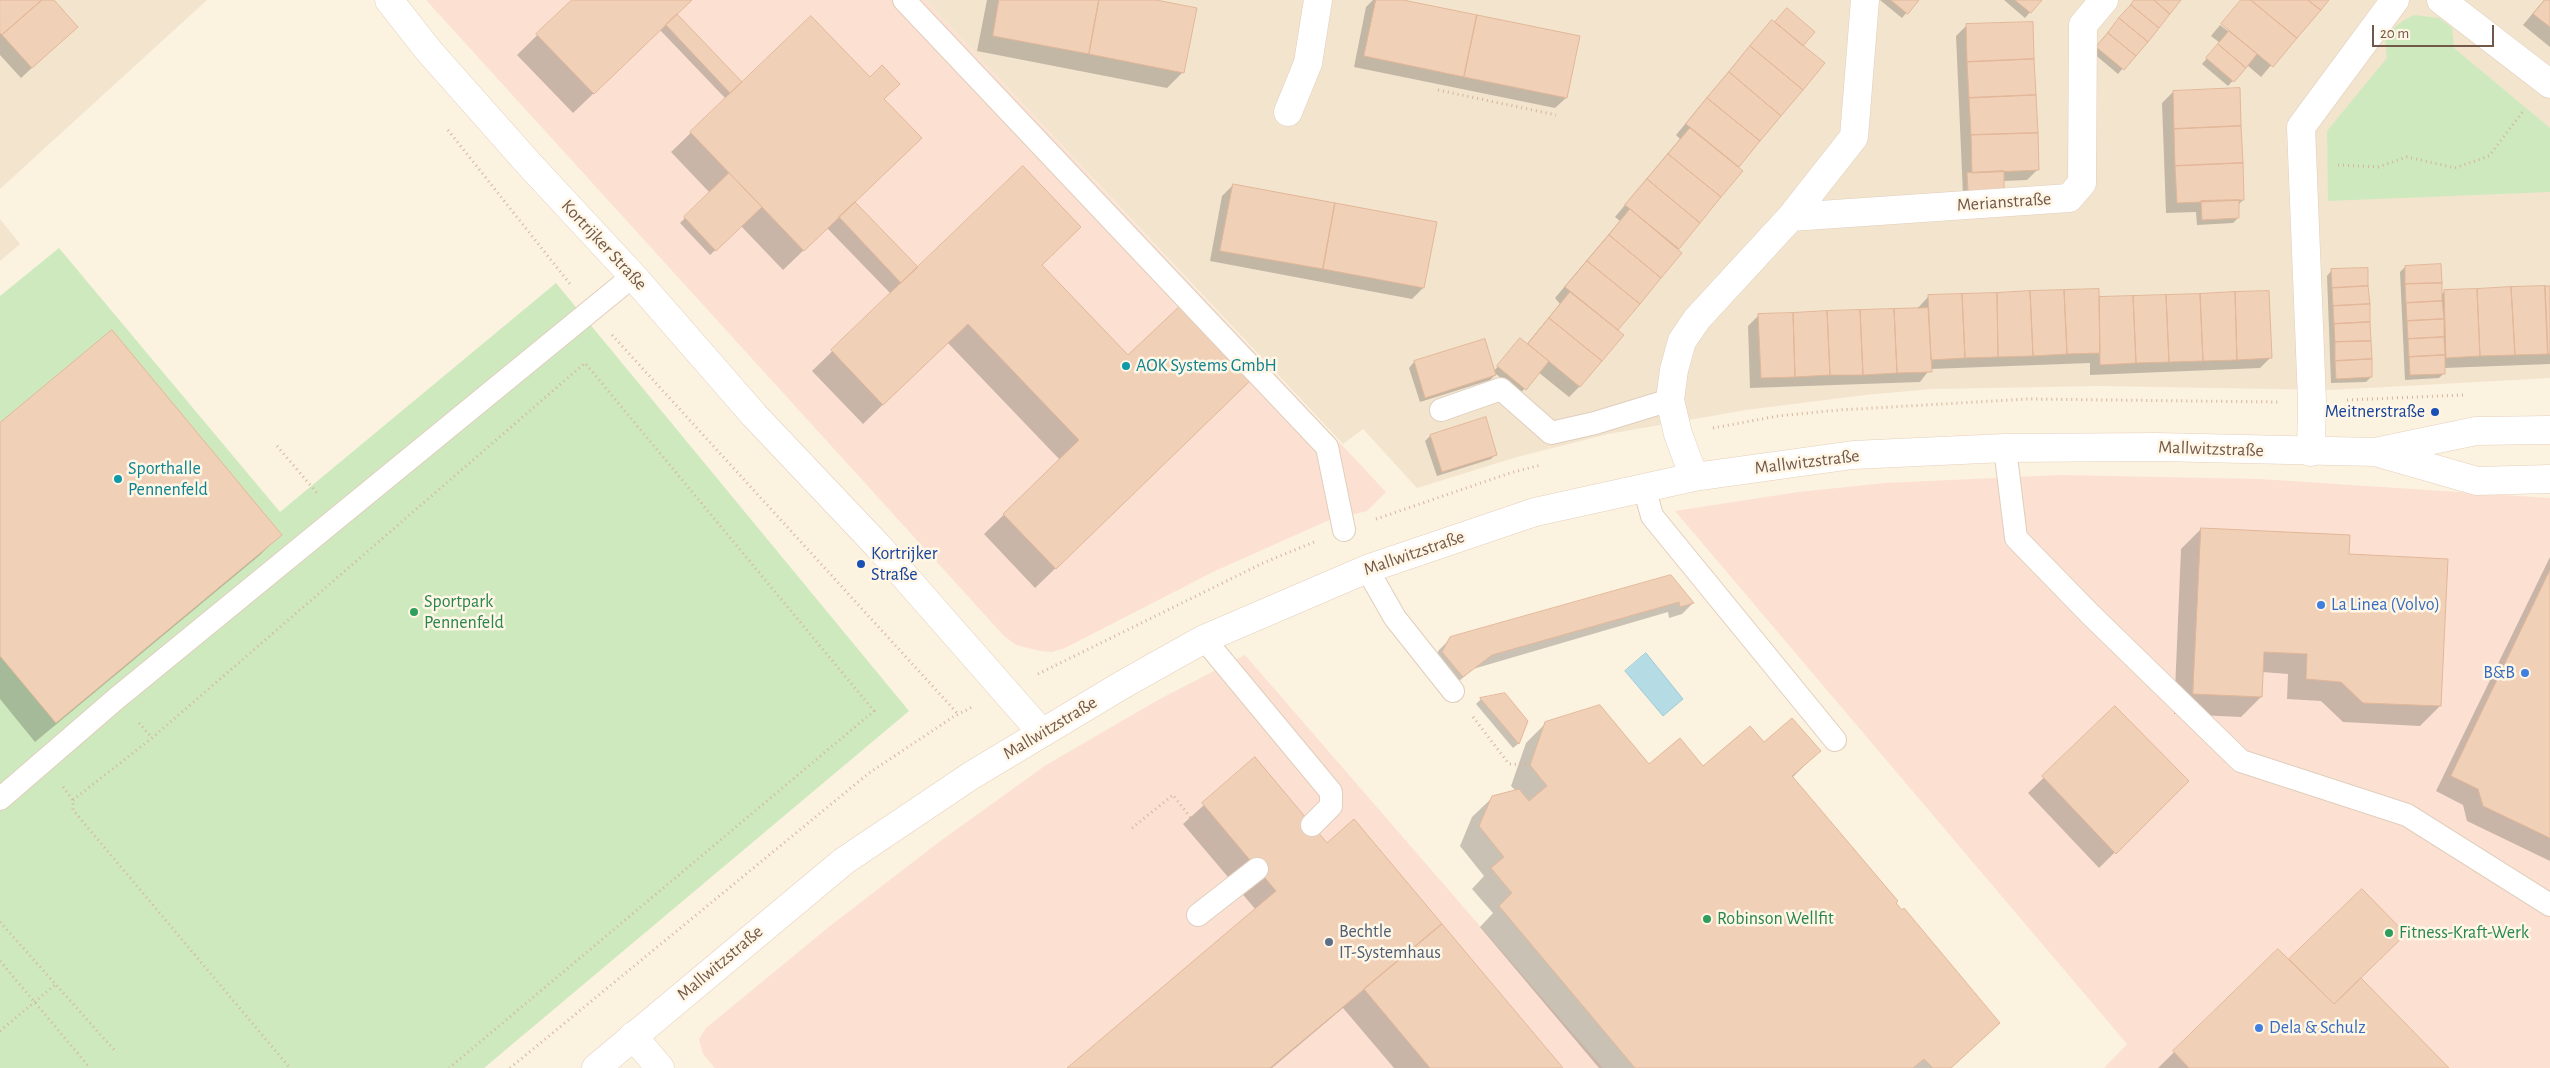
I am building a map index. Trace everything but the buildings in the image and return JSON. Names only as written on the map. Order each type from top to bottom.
[{"type":"street","name":"Kortrijker Straße","points":[[389,0],[429,51],[504,136],[634,276],[754,414],[878,546],[1042,733]]},
{"type":"street","points":[[1288,112],[1308,63],[1318,0]]},
{"type":"street","points":[[1694,477],[1678,434],[1670,400],[1674,370],[1682,341],[1698,319],[1791,217],[1854,137],[1864,0]]},
{"type":"street","name":"Merianstraße","points":[[1791,217],[2069,198],[2082,183],[2083,25],[2104,0]]},
{"type":"street","points":[[2311,452],[2312,401],[2301,127],[2395,0]]},
{"type":"street","points":[[2441,0],[2549,83]]},
{"type":"street","name":"Mallwitzstraße","points":[[596,1068],[844,861],[972,775],[1122,685],[1204,639],[1367,569],[1535,512],[1694,477],[1853,455],[2005,448],[2157,447],[2375,452],[2476,431],[2550,430]]},
{"type":"street","name":"Mallwitzstraße","points":[[2375,452],[2477,480],[2550,478]]},
{"type":"street","points":[[633,1036],[660,1068]]},
{"type":"lane","points":[[904,0],[1327,447],[1344,530]]},
{"type":"lane","points":[[0,799],[117,698],[634,276]]},
{"type":"lane","points":[[1441,410],[1501,390],[1551,433],[1595,423],[1670,400]]},
{"type":"lane","points":[[2005,448],[2016,538],[2097,621],[2241,761],[2407,816],[2550,904]]},
{"type":"lane","points":[[1644,487],[1652,516],[1835,740]]},
{"type":"lane","points":[[1367,569],[1395,618],[1452,691]]},
{"type":"lane","points":[[1204,639],[1331,792],[1331,806],[1312,825]]},
{"type":"lane","points":[[1198,915],[1249,875]]},
{"type":"path","points":[[2302,164],[2378,166],[2407,157],[2455,168],[2489,156],[2549,83]]},
{"type":"path","points":[[1438,90],[1556,115]]},
{"type":"path","points":[[445,127],[590,310],[958,714]]},
{"type":"path","points":[[290,1068],[73,810],[73,800],[152,738],[585,363],[874,711],[449,1068]]},
{"type":"path","points":[[277,446],[337,518]]},
{"type":"path","points":[[1452,691],[1509,764],[1530,765]]},
{"type":"path","points":[[1132,828],[1173,795],[1249,875]]},
{"type":"path","points":[[0,922],[116,1052]]},
{"type":"path","points":[[510,1068],[656,946]]},
{"type":"path","points":[[0,961],[90,1068]]},
{"type":"path","points":[[0,1031],[56,984]]},
{"type":"shaded area","points":[[0,0],[207,0],[0,189]]},
{"type":"shaded area","points":[[426,0],[925,0],[1386,492],[1367,511],[1327,521],[1215,571],[1065,648],[1052,652],[1016,645],[1004,636]]},
{"type":"shaded area","points":[[925,0],[2550,0],[2550,378],[2331,390],[2101,386],[1932,389],[1865,395],[1746,410],[1608,434],[1517,457],[1417,488],[1363,429],[1343,444]]},
{"type":"shaded area","points":[[0,219],[20,244],[0,261]]},
{"type":"shaded area","points":[[2060,475],[2260,479],[2550,498],[2550,1068],[2104,1068],[2127,1044],[1675,511],[1798,492],[1885,483]]},
{"type":"shaded area","points":[[1245,655],[1603,1068],[715,1068],[703,1054],[699,1039],[706,1028],[830,926],[939,842],[1046,765],[1158,700]]},
{"type":"green space","points":[[2415,15],[2439,18],[2452,28],[2454,48],[2550,128],[2550,192],[2328,201],[2327,131],[2387,58],[2385,39],[2398,24]]},
{"type":"green space","name":"Sportpark Pennenfeld","points":[[59,248],[280,512],[556,283],[909,711],[484,1068],[0,1068],[0,296]]},
{"type":"water","points":[[1646,653],[1683,699],[1663,716],[1625,671]]},
{"type":"place","name":"AOK Systems GmbH","points":[[1126,366]]},
{"type":"place","name":"Meitnerstraße","points":[[2435,412]]},
{"type":"place","name":"Sporthalle Pennenfeld","points":[[118,479]]},
{"type":"place","name":"Kortrijker Straße","points":[[861,564]]},
{"type":"place","name":"La Linea (Volvo)","points":[[2321,605]]},
{"type":"place","name":"Sportpark Pennenfeld","points":[[414,612]]},
{"type":"place","name":"B&B","points":[[2525,673]]},
{"type":"place","name":"Robinson Wellfit","points":[[1707,919]]},
{"type":"place","name":"Fitness-Kraft-Werk","points":[[2389,933]]},
{"type":"place","name":"Bechtle IT-Systemhaus","points":[[1329,942]]},
{"type":"place","name":"Dela & Schulz","points":[[2259,1028]]}]
